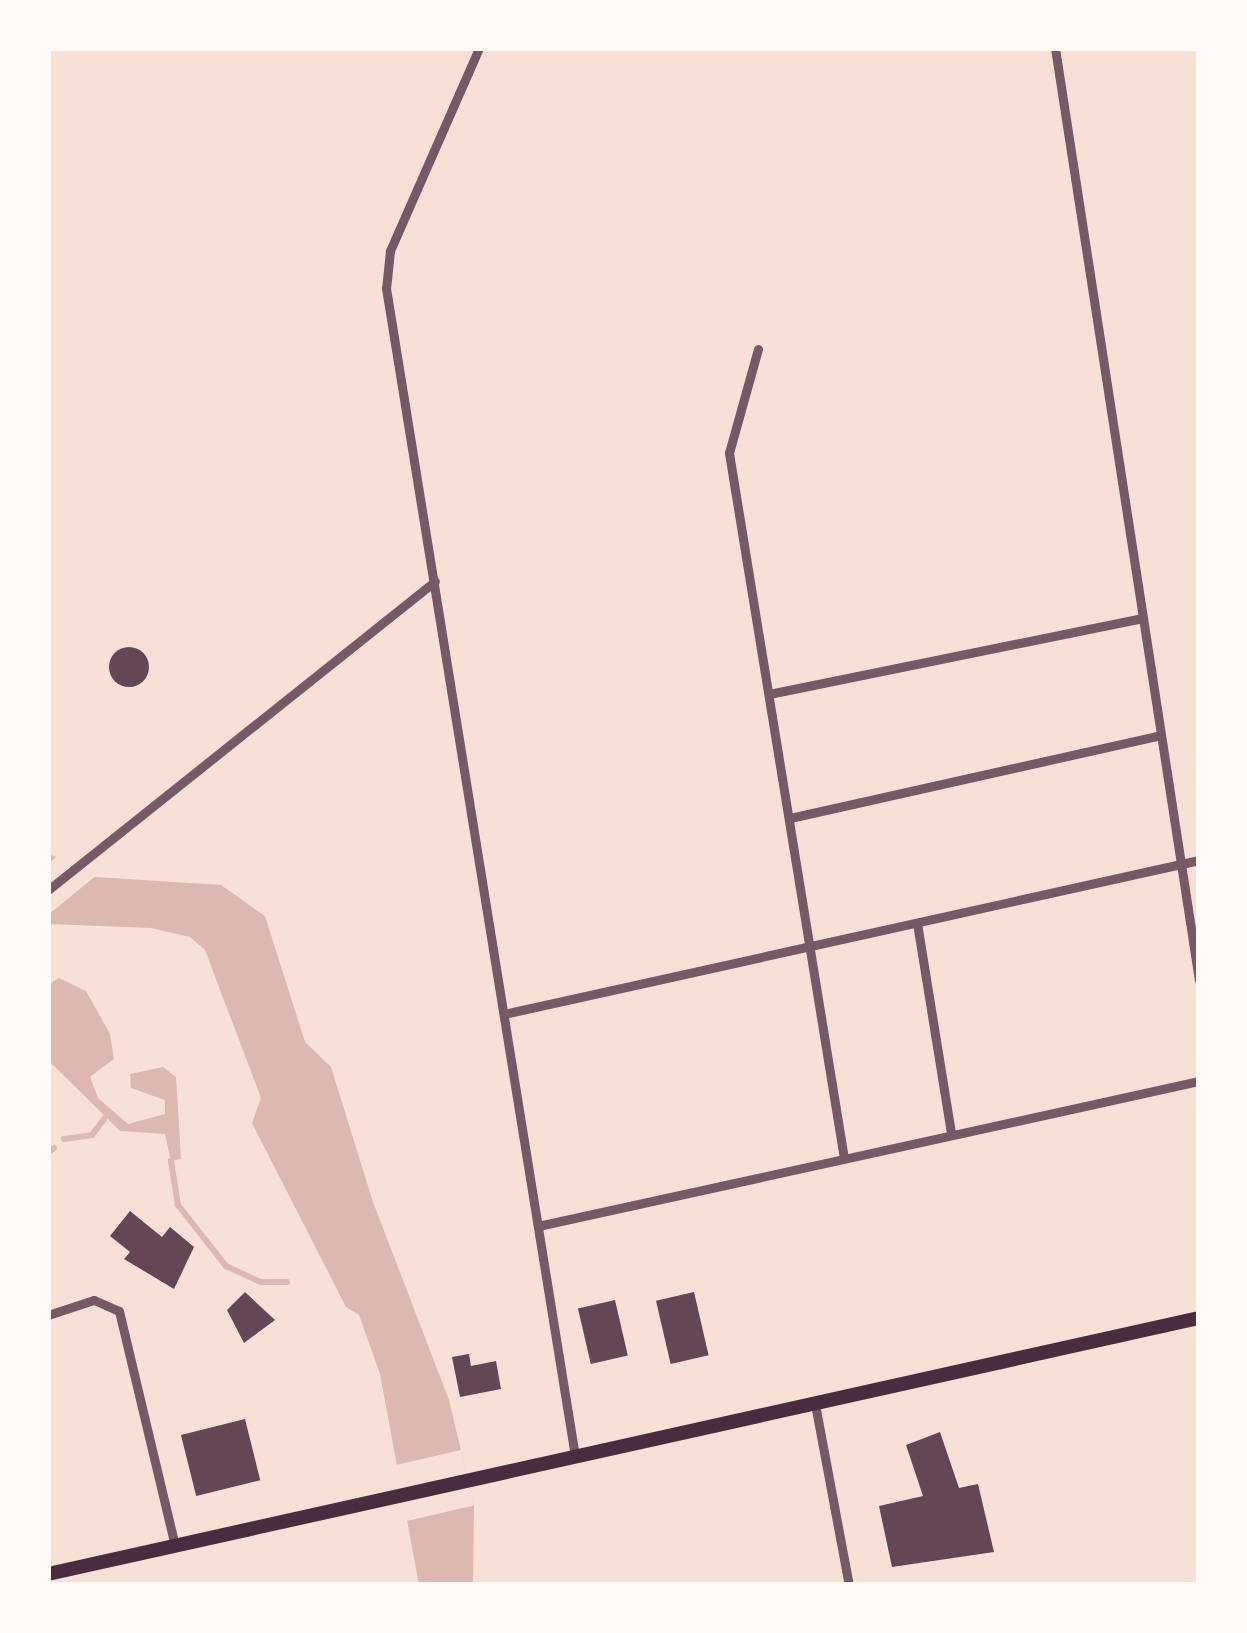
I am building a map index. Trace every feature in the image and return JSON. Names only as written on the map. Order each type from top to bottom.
[{"type":"main road","points":[[48,1574],[1199,1318]]},
{"type":"street","points":[[479,48],[391,251],[386,288],[575,1456]]},
{"type":"street","points":[[1055,48],[1199,980]]},
{"type":"street","points":[[758,349],[729,453],[844,1158]]},
{"type":"street","points":[[48,890],[435,581]]},
{"type":"street","points":[[769,694],[1141,618]]},
{"type":"street","points":[[790,818],[1161,735]]},
{"type":"street","points":[[504,1015],[1199,860]]},
{"type":"street","points":[[917,923],[951,1134]]},
{"type":"street","points":[[538,1226],[1199,1081]]},
{"type":"street","points":[[48,1315],[102,1300],[124,1321],[175,1546]]},
{"type":"street","points":[[815,1404],[849,1585]]},
{"type":"shaded area","points":[[48,853],[96,877],[221,885],[265,916],[305,1042],[331,1067],[373,1202],[449,1400],[474,1506],[473,1585],[419,1585],[380,1374],[359,1315],[346,1307],[252,1123],[261,1098],[205,950],[190,937],[151,928],[48,924]]},
{"type":"shaded area","points":[[59,978],[86,991],[110,1034],[114,1059],[90,1077],[98,1098],[128,1124],[165,1114],[165,1100],[131,1088],[130,1074],[163,1067],[176,1077],[181,1159],[171,1161],[165,1134],[120,1131],[50,1062],[48,985]]},
{"type":"pier","points":[[65,850],[103,870],[48,915],[48,864]]},
{"type":"pier","points":[[461,1450],[474,1506],[407,1521],[394,1466]]},
{"type":"building","points":[[129,647],[143,653],[149,667],[143,681],[129,687],[115,681],[109,667],[115,653]]},
{"type":"building","points":[[130,1211],[162,1237],[170,1227],[194,1247],[174,1289],[124,1259],[130,1252],[110,1236]]},
{"type":"building","points":[[245,1292],[275,1320],[244,1343],[227,1310]]},
{"type":"building","points":[[694,1292],[709,1355],[671,1364],[656,1301]]},
{"type":"building","points":[[615,1300],[628,1356],[591,1364],[578,1309]]},
{"type":"building","points":[[469,1354],[471,1366],[496,1361],[501,1389],[460,1397],[452,1357]]},
{"type":"building","points":[[245,1419],[260,1480],[196,1496],[181,1435]]},
{"type":"building","points":[[940,1432],[959,1488],[978,1484],[994,1552],[892,1567],[879,1506],[923,1496],[906,1445]]},
{"type":"waterway","points":[[64,1139],[92,1135],[104,1119]]},
{"type":"waterway","points":[[48,1153],[54,1148]]},
{"type":"waterway","points":[[171,1161],[178,1205],[226,1266],[261,1282],[287,1282]]}]
